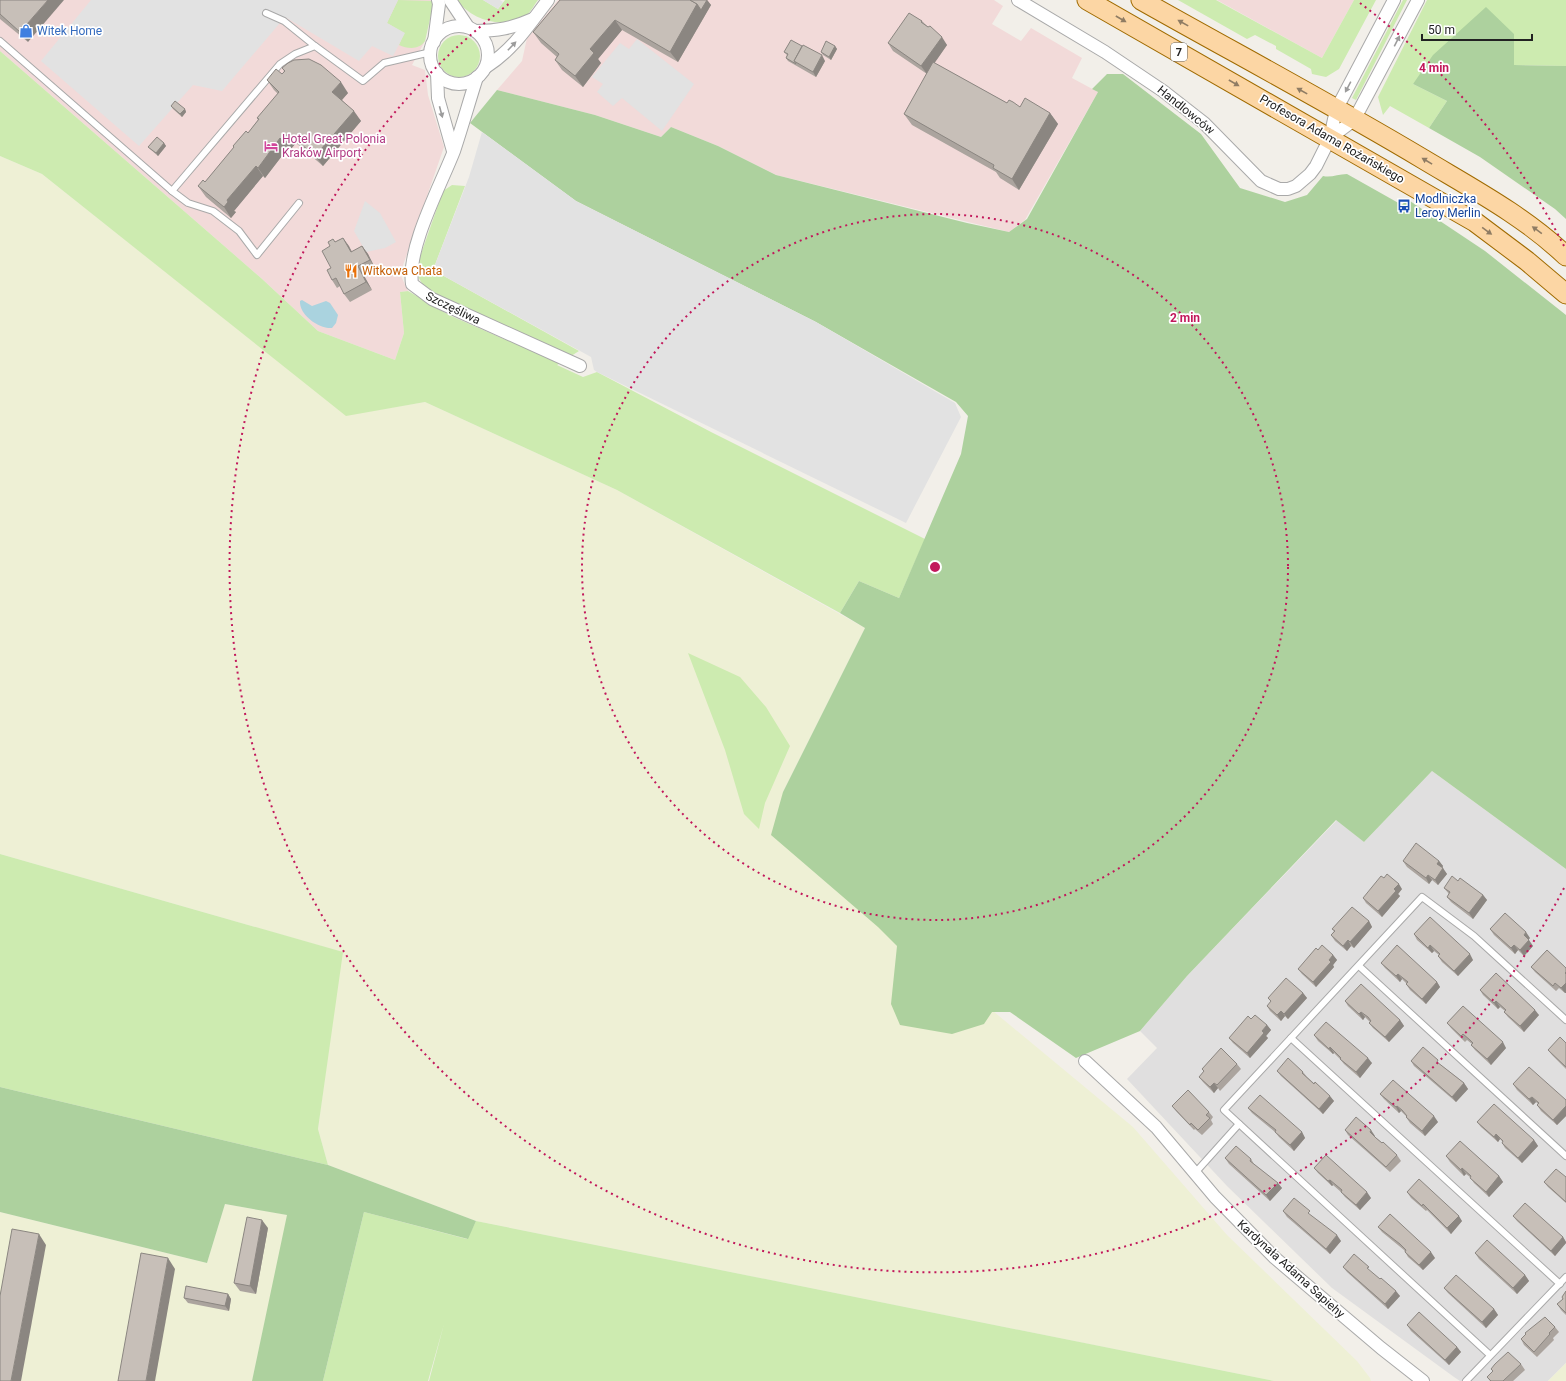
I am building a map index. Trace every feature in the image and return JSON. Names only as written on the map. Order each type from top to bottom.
[{"type":"main road","name":"Profesora Adama Rożańskiego","points":[[1087,0],[1475,222],[1527,261],[1566,294]]},
{"type":"main road","name":"7","points":[[1141,0],[1354,120],[1510,211],[1545,237],[1566,256]]},
{"type":"street","points":[[438,0],[440,4],[432,47],[433,67],[444,79],[456,83],[470,82],[477,78],[486,67],[502,57],[524,34],[533,19],[548,0]]},
{"type":"street","points":[[450,0],[487,46],[488,54],[486,67]]},
{"type":"street","name":"Handlowców","points":[[1018,0],[1105,52],[1163,91],[1204,123],[1247,168],[1262,181],[1279,189],[1288,189],[1303,181],[1316,166],[1330,138],[1336,110],[1394,0]]},
{"type":"street","points":[[1354,120],[1418,0]]},
{"type":"street","points":[[432,47],[444,30],[460,26],[472,29],[501,30],[516,27],[533,19]]},
{"type":"street","points":[[437,73],[438,98],[454,151]]},
{"type":"street","name":"Szczęśliwa","points":[[477,78],[454,151],[414,252],[410,271],[412,284],[432,299],[580,366]]},
{"type":"street","name":"Handlowców","points":[[1330,138],[1354,120]]},
{"type":"street","name":"Kardynała Adama Sapiehy","points":[[1085,1061],[1156,1127],[1219,1202],[1276,1258],[1375,1343],[1423,1381]]},
{"type":"lane","points":[[266,13],[284,21],[363,81],[384,63],[432,47]]},
{"type":"lane","points":[[0,41],[172,191],[188,203],[213,211],[239,231],[257,255],[299,203]]},
{"type":"lane","points":[[172,191],[280,64],[295,54],[315,46]]},
{"type":"lane","points":[[1490,1356],[1224,1110],[1422,897],[1474,936],[1566,1020]]},
{"type":"lane","points":[[1359,966],[1566,1156]]},
{"type":"lane","points":[[1291,1038],[1560,1284]]},
{"type":"lane","points":[[1195,1173],[1239,1124]]},
{"type":"lane","points":[[1466,1381],[1566,1278]]},
{"type":"shaded area","points":[[0,0],[431,0],[425,41],[412,65],[425,70],[428,95],[444,147],[400,274],[408,291],[400,292],[404,333],[395,360],[318,331],[261,278],[0,51]]},
{"type":"shaded area","points":[[91,0],[398,0],[387,23],[405,33],[393,56],[372,46],[359,61],[285,17],[222,91],[193,85],[139,146],[41,61]]},
{"type":"shaded area","points":[[483,0],[500,0],[503,2],[498,9]]},
{"type":"shaded area","points":[[558,0],[994,0],[1003,6],[992,24],[1021,41],[1031,28],[1082,58],[1072,78],[1098,92],[1025,220],[1009,232],[776,175],[718,146],[671,127],[661,137],[595,115],[497,90],[522,61],[527,38]]},
{"type":"shaded area","points":[[1217,0],[1354,0],[1322,58]]},
{"type":"shaded area","points":[[637,39],[694,84],[662,131],[622,98],[613,106],[597,92],[603,84],[592,77],[620,43],[629,49]]},
{"type":"shaded area","points":[[482,132],[576,201],[816,322],[955,403],[961,417],[906,523],[597,372],[594,370],[591,357],[433,270],[469,177]]},
{"type":"shaded area","points":[[365,201],[380,213],[396,242],[385,248],[366,252],[354,231]]},
{"type":"shaded area","points":[[1432,771],[1566,869],[1566,1363],[1548,1381],[1460,1381],[1454,1377],[1332,1288],[1227,1186],[1127,1079],[1157,1048],[1140,1031],[1187,976],[1337,820],[1364,842]]},
{"type":"green space","points":[[398,0],[432,1],[433,6],[425,41],[420,46],[410,48],[399,45],[404,33],[387,23]]},
{"type":"green space","points":[[456,0],[483,0],[498,9],[505,0],[538,0],[526,16],[515,21],[496,22],[470,13]]},
{"type":"green space","points":[[1178,0],[1216,0],[1322,58],[1354,0],[1376,0],[1339,69],[1326,77],[1312,74],[1311,69],[1276,49],[1276,46],[1255,35],[1247,39]]},
{"type":"green space","points":[[1403,0],[1407,0],[1356,100],[1352,98]]},
{"type":"green space","points":[[1427,0],[1566,0],[1566,66],[1514,65],[1514,34],[1413,84],[1447,101],[1429,128],[1390,106],[1383,115],[1378,97]]},
{"type":"green space","points":[[1486,7],[1514,34],[1514,65],[1566,66],[1566,219],[1555,209],[1480,157],[1429,128],[1447,101],[1413,84],[1433,55]]},
{"type":"green space","points":[[459,35],[474,41],[480,56],[474,71],[459,77],[444,71],[438,56],[444,41]]},
{"type":"green space","points":[[0,51],[261,278],[318,331],[395,360],[404,333],[400,292],[408,291],[449,315],[506,340],[425,289],[415,271],[443,191],[452,185],[465,186],[433,270],[579,351],[557,365],[583,377],[597,372],[711,432],[925,539],[899,598],[859,581],[840,613],[617,490],[425,402],[346,416],[42,174],[0,156]]},
{"type":"green space","points":[[1107,74],[1123,74],[1201,134],[1240,188],[1285,202],[1307,195],[1323,176],[1329,177],[1347,174],[1402,205],[1407,199],[1485,251],[1566,315],[1566,869],[1432,771],[1364,842],[1336,820],[1187,976],[1140,1031],[1076,1058],[1010,1012],[992,1012],[984,1024],[952,1034],[900,1025],[891,1004],[897,946],[878,927],[771,835],[783,792],[865,628],[840,613],[859,581],[899,598],[961,454],[968,416],[956,402],[816,322],[576,201],[470,123],[497,90],[595,115],[661,137],[671,127],[718,146],[776,175],[967,223],[1009,232],[1027,219],[1098,92],[1092,89]]},
{"type":"green space","points":[[0,156],[42,174],[346,415],[425,402],[617,490],[865,628],[783,792],[993,1011],[1133,1127],[1227,1235],[1357,1361],[1371,1381],[1274,1381],[476,1221],[328,1165],[318,1129],[342,952],[0,854]]},
{"type":"green space","points":[[688,653],[740,677],[766,707],[790,746],[765,803],[759,829],[744,814],[725,750]]},
{"type":"green space","points":[[0,854],[343,952],[318,1129],[328,1165],[0,1087]]},
{"type":"green space","points":[[0,1087],[328,1165],[476,1221],[468,1239],[364,1212],[323,1381],[252,1381],[287,1215],[225,1204],[207,1263],[0,1212]]},
{"type":"green space","points":[[225,1204],[288,1215],[252,1381],[0,1381],[0,1212],[207,1263]]},
{"type":"green space","points":[[364,1212],[467,1239],[476,1221],[1274,1381],[429,1381],[444,1324],[428,1381],[323,1381]]},
{"type":"green space","points":[[1566,1363],[1566,1381],[1548,1381]]},
{"type":"water","points":[[302,300],[312,306],[326,301],[330,303],[338,315],[336,323],[332,328],[327,328],[316,324],[306,316],[303,311],[300,301]]},
{"type":"building","points":[[0,0],[48,0],[20,32],[0,14]]},
{"type":"building","points":[[560,0],[690,0],[697,4],[670,52],[615,20],[590,49],[594,53],[575,76],[555,60],[559,54],[533,32]]},
{"type":"building","points":[[690,0],[707,0],[701,10],[697,4]]},
{"type":"building","points":[[909,13],[922,21],[921,22],[928,27],[930,26],[942,37],[921,66],[888,43]]},
{"type":"building","points":[[791,40],[802,46],[794,61],[796,64],[786,58],[788,54],[784,52]]},
{"type":"building","points":[[826,41],[835,46],[829,57],[821,52]]},
{"type":"building","points":[[803,45],[822,55],[813,72],[794,61]]},
{"type":"building","name":"Hotel Great Polonia Kraków Airport","points":[[309,59],[321,65],[341,82],[332,92],[354,111],[315,156],[288,133],[282,140],[280,138],[258,168],[256,166],[227,200],[228,202],[224,207],[198,186],[203,180],[205,182],[246,131],[248,133],[259,119],[257,118],[279,92],[267,80],[276,69],[282,74],[285,71],[282,68],[288,63],[294,60]]},
{"type":"building","points":[[933,62],[1007,103],[1009,100],[1020,107],[1025,98],[1050,113],[1012,179],[993,168],[994,165],[904,114]]},
{"type":"building","points":[[175,101],[185,109],[180,114],[171,106]]},
{"type":"building","points":[[157,137],[164,143],[156,153],[148,147]]},
{"type":"building","name":"Witkowa Chata","points":[[343,238],[351,252],[362,246],[370,260],[358,266],[366,282],[344,294],[336,278],[332,280],[327,270],[331,268],[322,251],[330,246],[328,242],[333,239],[335,242]]},
{"type":"building","points":[[1416,843],[1439,861],[1437,864],[1443,868],[1435,880],[1428,875],[1426,878],[1403,861]]},
{"type":"building","points":[[1387,874],[1399,884],[1394,889],[1396,891],[1378,911],[1363,898],[1381,876],[1384,878]]},
{"type":"building","points":[[1452,876],[1458,881],[1460,878],[1483,895],[1469,913],[1447,897],[1450,892],[1444,888]]},
{"type":"building","points":[[1352,907],[1369,921],[1350,942],[1348,940],[1343,946],[1331,935],[1335,931],[1332,929]]},
{"type":"building","points":[[1505,913],[1526,932],[1524,935],[1529,940],[1520,950],[1514,945],[1511,948],[1490,929]]},
{"type":"building","points":[[1430,917],[1470,954],[1454,971],[1438,956],[1440,954],[1430,945],[1428,948],[1414,934]]},
{"type":"building","points":[[1322,945],[1333,955],[1329,960],[1331,962],[1313,982],[1298,969],[1316,948],[1318,950]]},
{"type":"building","points":[[1397,945],[1437,982],[1422,999],[1406,984],[1408,982],[1398,974],[1396,976],[1381,963]]},
{"type":"building","points":[[1547,950],[1566,968],[1566,983],[1561,988],[1555,983],[1553,986],[1531,967]]},
{"type":"building","points":[[1496,973],[1535,1010],[1520,1026],[1504,1012],[1506,1010],[1496,1001],[1494,1003],[1480,990]]},
{"type":"building","points":[[1286,978],[1303,993],[1284,1014],[1281,1011],[1277,1015],[1267,1006],[1271,1001],[1268,998]]},
{"type":"building","points":[[1361,984],[1400,1020],[1385,1037],[1369,1023],[1371,1021],[1368,1017],[1361,1012],[1359,1014],[1345,1001]]},
{"type":"building","points":[[1463,1006],[1503,1042],[1487,1059],[1471,1045],[1473,1043],[1470,1040],[1463,1034],[1461,1036],[1447,1023]]},
{"type":"building","points":[[1255,1015],[1267,1025],[1262,1031],[1264,1033],[1247,1053],[1229,1038],[1248,1016],[1251,1019]]},
{"type":"building","points":[[1326,1022],[1368,1058],[1356,1072],[1340,1059],[1341,1058],[1330,1047],[1329,1049],[1314,1035]]},
{"type":"building","points":[[1560,1037],[1566,1043],[1566,1067],[1548,1050]]},
{"type":"building","points":[[1423,1047],[1438,1060],[1437,1062],[1464,1083],[1452,1097],[1411,1061]]},
{"type":"building","points":[[1221,1048],[1237,1064],[1217,1085],[1214,1083],[1210,1087],[1199,1077],[1204,1071],[1202,1069]]},
{"type":"building","points":[[1288,1058],[1314,1084],[1315,1082],[1330,1096],[1319,1109],[1277,1071]]},
{"type":"building","points":[[1529,1067],[1566,1100],[1566,1106],[1553,1120],[1537,1105],[1539,1103],[1532,1097],[1529,1099],[1513,1084]]},
{"type":"building","points":[[1393,1080],[1434,1116],[1422,1131],[1406,1117],[1407,1116],[1402,1110],[1380,1094]]},
{"type":"building","points":[[1188,1090],[1209,1112],[1206,1115],[1210,1118],[1198,1130],[1191,1123],[1190,1125],[1172,1106]]},
{"type":"building","points":[[1260,1095],[1302,1132],[1290,1145],[1275,1132],[1276,1130],[1248,1108]]},
{"type":"building","points":[[1494,1104],[1534,1140],[1518,1158],[1502,1143],[1503,1141],[1496,1134],[1494,1137],[1477,1122]]},
{"type":"building","points":[[1356,1117],[1371,1130],[1370,1132],[1376,1138],[1382,1143],[1383,1142],[1397,1155],[1386,1167],[1345,1130]]},
{"type":"building","points":[[1460,1141],[1499,1176],[1486,1192],[1470,1178],[1471,1176],[1462,1168],[1461,1170],[1446,1156]]},
{"type":"building","points":[[1236,1146],[1251,1159],[1250,1161],[1278,1183],[1266,1195],[1225,1158]]},
{"type":"building","points":[[1326,1155],[1367,1192],[1356,1205],[1341,1192],[1342,1190],[1330,1180],[1328,1181],[1314,1168]]},
{"type":"building","points":[[1556,1169],[1566,1177],[1566,1202],[1544,1182]]},
{"type":"building","points":[[1419,1179],[1459,1216],[1447,1228],[1423,1204],[1422,1206],[1407,1192]]},
{"type":"building","points":[[1294,1198],[1310,1211],[1308,1213],[1337,1235],[1326,1249],[1283,1211]]},
{"type":"building","points":[[1525,1203],[1563,1237],[1551,1251],[1513,1216]]},
{"type":"building","points":[[1390,1214],[1431,1252],[1419,1265],[1405,1252],[1406,1250],[1400,1244],[1378,1227]]},
{"type":"building","points":[[247,1217],[262,1220],[250,1286],[234,1283]]},
{"type":"building","points":[[12,1229],[39,1234],[11,1381],[0,1381],[0,1296]]},
{"type":"building","points":[[1487,1240],[1525,1275],[1513,1288],[1475,1253]]},
{"type":"building","points":[[141,1253],[168,1258],[146,1381],[118,1381]]},
{"type":"building","points":[[1354,1254],[1369,1267],[1367,1268],[1396,1291],[1385,1304],[1343,1267]]},
{"type":"building","points":[[1456,1275],[1494,1309],[1482,1322],[1444,1288]]},
{"type":"building","points":[[186,1286],[228,1294],[225,1306],[184,1298]]},
{"type":"building","points":[[1566,1291],[1566,1313],[1557,1304],[1563,1299],[1562,1297]]},
{"type":"building","points":[[1419,1312],[1457,1347],[1445,1360],[1407,1325]]},
{"type":"building","points":[[1545,1317],[1555,1327],[1534,1352],[1521,1339],[1526,1334],[1525,1333]]},
{"type":"building","points":[[1508,1352],[1521,1364],[1503,1381],[1491,1381],[1487,1377],[1493,1371],[1491,1369]]},
{"type":"place","name":"Witek Home","points":[[26,31]]},
{"type":"place","name":"Hotel Great Polonia Kraków Airport","points":[[271,146]]},
{"type":"place","name":"Modlniczka Leroy Merlin","points":[[1404,206]]},
{"type":"place","name":"Witkowa Chata","points":[[351,271]]}]
